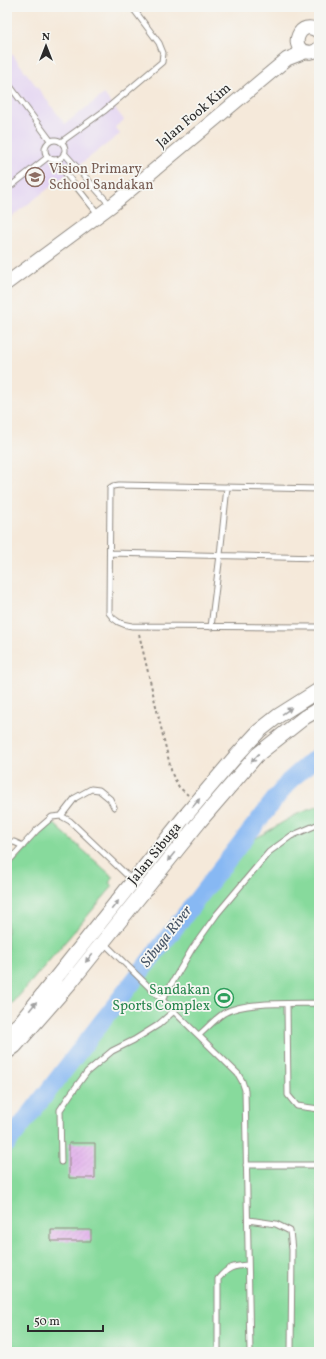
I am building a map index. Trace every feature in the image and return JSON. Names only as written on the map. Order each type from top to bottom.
[{"type":"main road","name":"Jalan Sibuga","points":[[7,1034],[19,1024],[236,756],[260,731],[278,716],[319,690]]},
{"type":"main road","name":"Jalan Sibuga","points":[[7,1052],[15,1046],[70,983],[200,821],[257,755],[305,717],[319,709]]},
{"type":"street","points":[[316,28],[303,30],[300,32],[297,39],[301,47],[313,52],[319,48]]},
{"type":"street","name":"Jalan Fook Kim","points":[[7,283],[99,216],[301,47]]},
{"type":"lane","points":[[61,142],[104,111],[162,62],[163,54],[159,43],[132,7]]},
{"type":"lane","points":[[7,82],[50,140]]},
{"type":"lane","points":[[50,140],[58,140],[65,149],[64,153],[59,159],[55,160]]},
{"type":"lane","points":[[50,140],[44,150],[48,157],[55,160],[99,216]]},
{"type":"lane","points":[[64,153],[111,206]]},
{"type":"lane","points":[[7,189],[48,157]]},
{"type":"lane","points":[[319,489],[113,486],[110,488],[109,613],[112,618],[125,625],[138,626],[319,627]]},
{"type":"lane","points":[[211,627],[227,487]]},
{"type":"lane","points":[[110,553],[319,558]]},
{"type":"lane","points":[[61,816],[75,798],[90,789],[99,790],[110,799],[114,807]]},
{"type":"lane","points":[[7,863],[52,817],[61,816],[70,821],[134,881]]},
{"type":"lane","points":[[162,1000],[192,949],[208,926],[269,852],[291,836],[319,824]]},
{"type":"lane","points":[[7,842],[14,842],[23,846]]},
{"type":"lane","points":[[103,942],[238,1074],[242,1081],[245,1090],[250,1352]]},
{"type":"lane","points":[[199,1036],[224,1014],[236,1008],[265,1004],[319,1003]]},
{"type":"lane","points":[[286,1004],[288,1095],[297,1106],[319,1109]]},
{"type":"lane","points":[[61,1162],[60,1110],[87,1072],[112,1050],[134,1040],[158,1025],[174,1011]]},
{"type":"lane","points":[[246,1165],[319,1165]]},
{"type":"lane","points":[[248,1220],[276,1224],[290,1231],[292,1250],[291,1352]]},
{"type":"lane","points":[[218,1352],[218,1279],[225,1270],[237,1266],[248,1265]]},
{"type":"path","points":[[138,626],[172,774],[179,787],[197,803]]},
{"type":"shaded area","name":"Vision Primary School Sandakan","points":[[12,54],[65,124],[104,94],[124,120],[115,127],[120,134],[7,220],[7,58]]},
{"type":"green space","name":"Sandakan Sports Complex","points":[[319,806],[319,1352],[7,1352],[7,1156],[253,840],[295,815]]},
{"type":"green space","points":[[52,822],[113,877],[109,883],[113,886],[12,1004],[7,1000],[7,869]]},
{"type":"building","points":[[69,1143],[95,1143],[95,1178],[69,1178]]},
{"type":"building","points":[[51,1230],[91,1230],[91,1241],[51,1241]]},
{"type":"waterway","name":"Sibuga River","points":[[7,1144],[289,781],[319,755]]},
{"type":"place","name":"Vision Primary School Sandakan","points":[[35,177]]},
{"type":"place","name":"Sandakan Sports Complex","points":[[224,998]]}]
